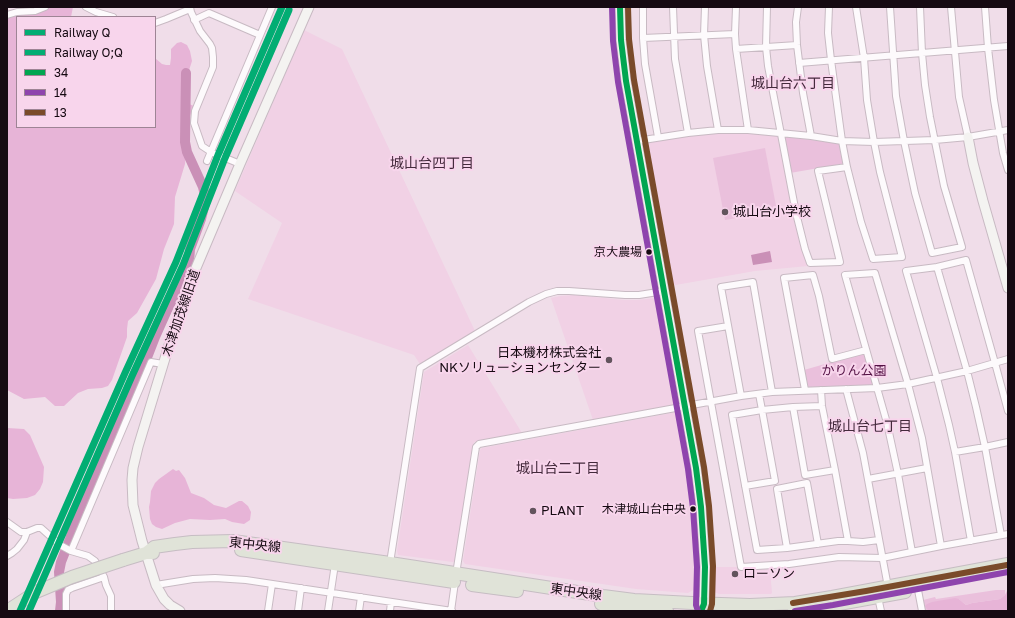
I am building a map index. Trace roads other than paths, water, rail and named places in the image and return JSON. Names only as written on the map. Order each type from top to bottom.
[{"type":"highway","name":"東中央線","points":[[146,553],[154,547],[175,544],[233,541],[390,563],[456,578],[583,601],[629,608],[667,611]]},
{"type":"highway","name":"東中央線","points":[[7,611],[36,592],[72,577],[146,553],[156,553],[179,548],[237,550],[335,564],[575,592],[704,609],[795,603],[1008,564]]},
{"type":"highway","points":[[794,611],[1008,573]]},
{"type":"street","points":[[7,16],[17,12],[35,11],[45,7]]},
{"type":"street","points":[[86,7],[110,16]]},
{"type":"street","points":[[207,161],[272,7]]},
{"type":"street","name":"木津加茂線旧道","points":[[71,551],[151,362],[163,364],[194,275],[240,164],[309,7]]},
{"type":"street","points":[[620,7],[623,61],[696,468],[701,507],[705,568],[704,609]]},
{"type":"street","points":[[643,7],[645,64],[658,137]]},
{"type":"street","points":[[673,7],[675,59],[688,133]]},
{"type":"street","points":[[705,7],[704,35],[707,66],[718,130]]},
{"type":"street","points":[[736,7],[736,49],[748,130]]},
{"type":"street","points":[[767,7],[766,47],[780,133],[796,213],[810,263],[840,262],[818,171],[846,166]]},
{"type":"street","points":[[798,7],[796,22],[797,45],[811,136]]},
{"type":"street","points":[[829,7],[828,33],[842,141],[846,166],[857,207],[873,259],[902,257],[880,172],[874,142],[867,100],[864,58],[856,7]]},
{"type":"street","points":[[890,7],[896,96],[915,193],[932,253],[962,248],[944,186],[925,85],[920,7]]},
{"type":"street","points":[[951,7],[959,97],[973,163],[1008,288]]},
{"type":"street","points":[[985,7],[994,100],[1003,153],[1008,170]]},
{"type":"street","points":[[156,23],[190,8],[194,20],[210,44],[213,53],[212,67],[195,111],[194,123],[202,146],[211,152],[240,164]]},
{"type":"street","points":[[194,20],[209,13],[260,35]]},
{"type":"street","points":[[643,38],[735,34]]},
{"type":"street","points":[[736,49],[797,45]]},
{"type":"street","points":[[799,63],[1008,46]]},
{"type":"street","points":[[637,141],[718,130],[748,130],[811,136],[842,141],[874,142],[935,140],[968,137],[1008,130]]},
{"type":"street","points":[[971,541],[955,452],[937,378],[906,270],[966,260],[996,363],[1008,411]]},
{"type":"street","points":[[937,266],[967,371],[985,447],[1001,536]]},
{"type":"street","points":[[912,552],[887,423],[845,275],[875,274],[908,384],[922,438],[941,546]]},
{"type":"street","points":[[805,390],[784,278],[813,275],[819,296],[832,360],[866,350]]},
{"type":"street","points":[[741,396],[721,287],[752,282],[772,392]]},
{"type":"street","points":[[390,563],[420,368],[529,302],[546,294],[570,290],[625,295],[639,295],[664,291]]},
{"type":"street","points":[[728,326],[698,331],[741,567],[789,564],[839,557],[882,558],[1008,534]]},
{"type":"street","points":[[156,585],[193,579],[215,578],[246,580],[361,597],[421,609],[451,611],[476,447],[479,444],[741,396],[772,392],[876,388],[908,384],[967,371],[1008,359]]},
{"type":"street","points":[[163,364],[133,468],[133,505],[156,585],[164,599],[180,611]]},
{"type":"street","points":[[846,389],[868,479],[878,540],[888,587]]},
{"type":"street","points":[[822,390],[822,406],[848,541]]},
{"type":"street","points":[[745,486],[775,481],[759,394]]},
{"type":"street","points":[[822,406],[762,410],[732,415],[757,550],[848,541],[863,542],[878,540]]},
{"type":"street","points":[[793,407],[805,475],[835,470]]},
{"type":"street","points":[[955,452],[1008,442]]},
{"type":"street","points":[[868,479],[927,468]]},
{"type":"street","points":[[787,548],[777,489],[807,483],[818,544]]},
{"type":"street","points":[[7,522],[21,532],[41,528],[60,545],[71,551],[88,556],[95,561],[104,577],[111,596],[111,611]]},
{"type":"street","points":[[7,556],[18,549],[27,532]]},
{"type":"street","points":[[328,611],[335,564]]},
{"type":"street","points":[[66,611],[66,594],[68,590],[104,577]]},
{"type":"street","points":[[268,611],[272,584]]},
{"type":"street","points":[[298,611],[301,588]]},
{"type":"street","points":[[918,590],[922,611]]},
{"type":"street","points":[[359,611],[361,597]]},
{"type":"street","points":[[878,597],[881,611]]},
{"type":"street","points":[[390,611],[391,602]]},
{"type":"waterway","points":[[60,611],[61,602],[59,572],[61,562],[77,519],[125,406],[168,308],[183,279],[189,263],[190,249],[201,219],[206,199],[203,187],[187,152],[185,142],[186,73]]},
{"type":"rail line","name":"Q","points":[[20,611],[125,373],[176,262],[218,155],[282,7]]},
{"type":"rail line","name":"O;Q","points":[[29,611],[132,376],[183,265],[225,158],[289,10]]},
{"type":"place","name":"城山台小学校","points":[[725,212]]},
{"type":"place","name":"京大農場","points":[[649,252]]},
{"type":"place","name":"日本機材株式会社 NKソリューションセンター","points":[[609,360]]},
{"type":"place","name":"木津城山台中央","points":[[693,509]]},
{"type":"place","name":"PLANT","points":[[533,511]]},
{"type":"place","name":"ローソン","points":[[735,574]]},
{"type":"district","name":"城山台六丁目","points":[[793,84]]},
{"type":"district","name":"城山台四丁目","points":[[432,164]]},
{"type":"district","name":"城山台七丁目","points":[[870,427]]},
{"type":"district","name":"城山台二丁目","points":[[558,469]]},
{"type":"park label","name":"かりん公園","points":[[854,371]]}]
